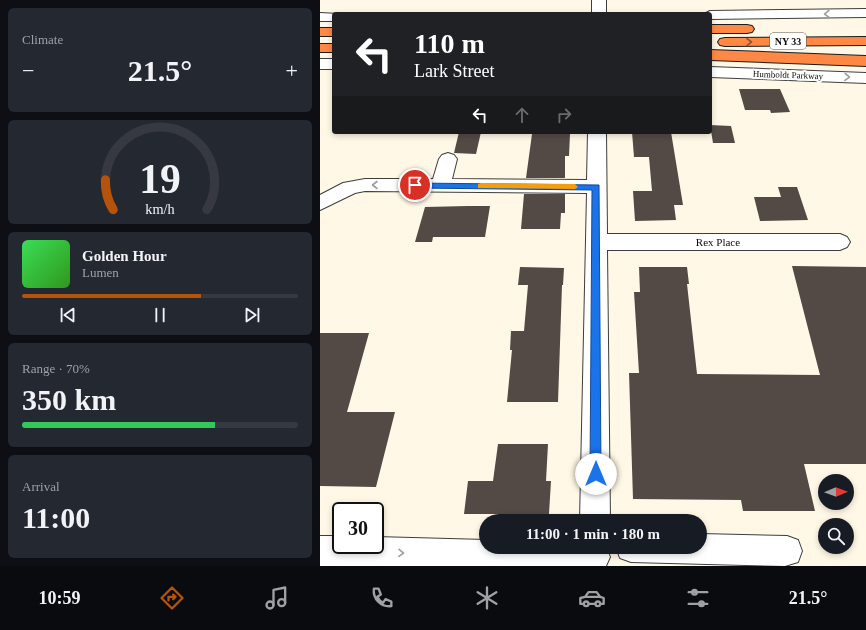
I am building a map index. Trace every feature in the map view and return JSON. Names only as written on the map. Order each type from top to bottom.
[{"type":"highway","name":"NY 33","points":[[712,29],[866,28]]},
{"type":"highway","points":[[320,32],[332,32]]},
{"type":"highway","name":"NY 33","points":[[712,42],[866,41]]},
{"type":"highway","points":[[320,48],[332,48]]},
{"type":"highway","points":[[712,55],[866,62]]},
{"type":"highway","points":[[712,63],[866,62]]},
{"type":"street","points":[[599,0],[599,12]]},
{"type":"street","points":[[787,0],[794,15]]},
{"type":"street","points":[[712,15],[866,13]]},
{"type":"street","points":[[320,17],[332,17]]},
{"type":"street","name":"Humboldt Parkway","points":[[712,72],[866,78]]},
{"type":"street","points":[[596,514],[597,134]]},
{"type":"street","points":[[440,186],[448,159]]},
{"type":"street","points":[[320,204],[356,186],[596,187]]},
{"type":"street","name":"Rex Place","points":[[596,242],[840,242]]},
{"type":"street","points":[[707,549],[787,551]]},
{"type":"street","points":[[320,551],[595,557]]},
{"type":"building","points":[[739,89],[780,89],[790,112],[771,113],[770,110],[745,110]]},
{"type":"building","points":[[712,125],[731,126],[735,143],[713,143]]},
{"type":"building","points":[[459,134],[481,134],[476,154],[454,153]]},
{"type":"building","points":[[532,134],[570,134],[569,156],[565,156],[565,178],[526,178]]},
{"type":"building","points":[[632,134],[671,134],[683,205],[674,205],[676,220],[635,221],[633,191],[652,191],[649,157],[634,157]]},
{"type":"building","points":[[778,187],[797,187],[808,220],[760,221],[754,197],[781,197]]},
{"type":"building","points":[[524,194],[565,194],[565,213],[561,213],[560,229],[521,229]]},
{"type":"building","points":[[490,206],[485,237],[433,237],[432,242],[415,242],[425,207]]},
{"type":"building","points":[[792,266],[866,267],[866,464],[804,464],[815,511],[743,511],[741,500],[633,499],[629,373],[639,373],[634,292],[640,292],[639,267],[687,267],[689,284],[687,284],[697,374],[820,375]]},
{"type":"building","points":[[520,267],[564,268],[562,285],[558,402],[507,402],[512,350],[510,350],[511,331],[524,331],[528,285],[518,285]]},
{"type":"building","points":[[320,333],[369,333],[347,412],[395,412],[376,487],[320,486]]},
{"type":"building","points":[[498,444],[548,444],[546,481],[551,481],[549,514],[464,514],[468,481],[493,481]]},
{"type":"slow traffic","points":[[481,186],[575,187]]},
{"type":"route","points":[[415,185],[596,187],[596,474]]}]
